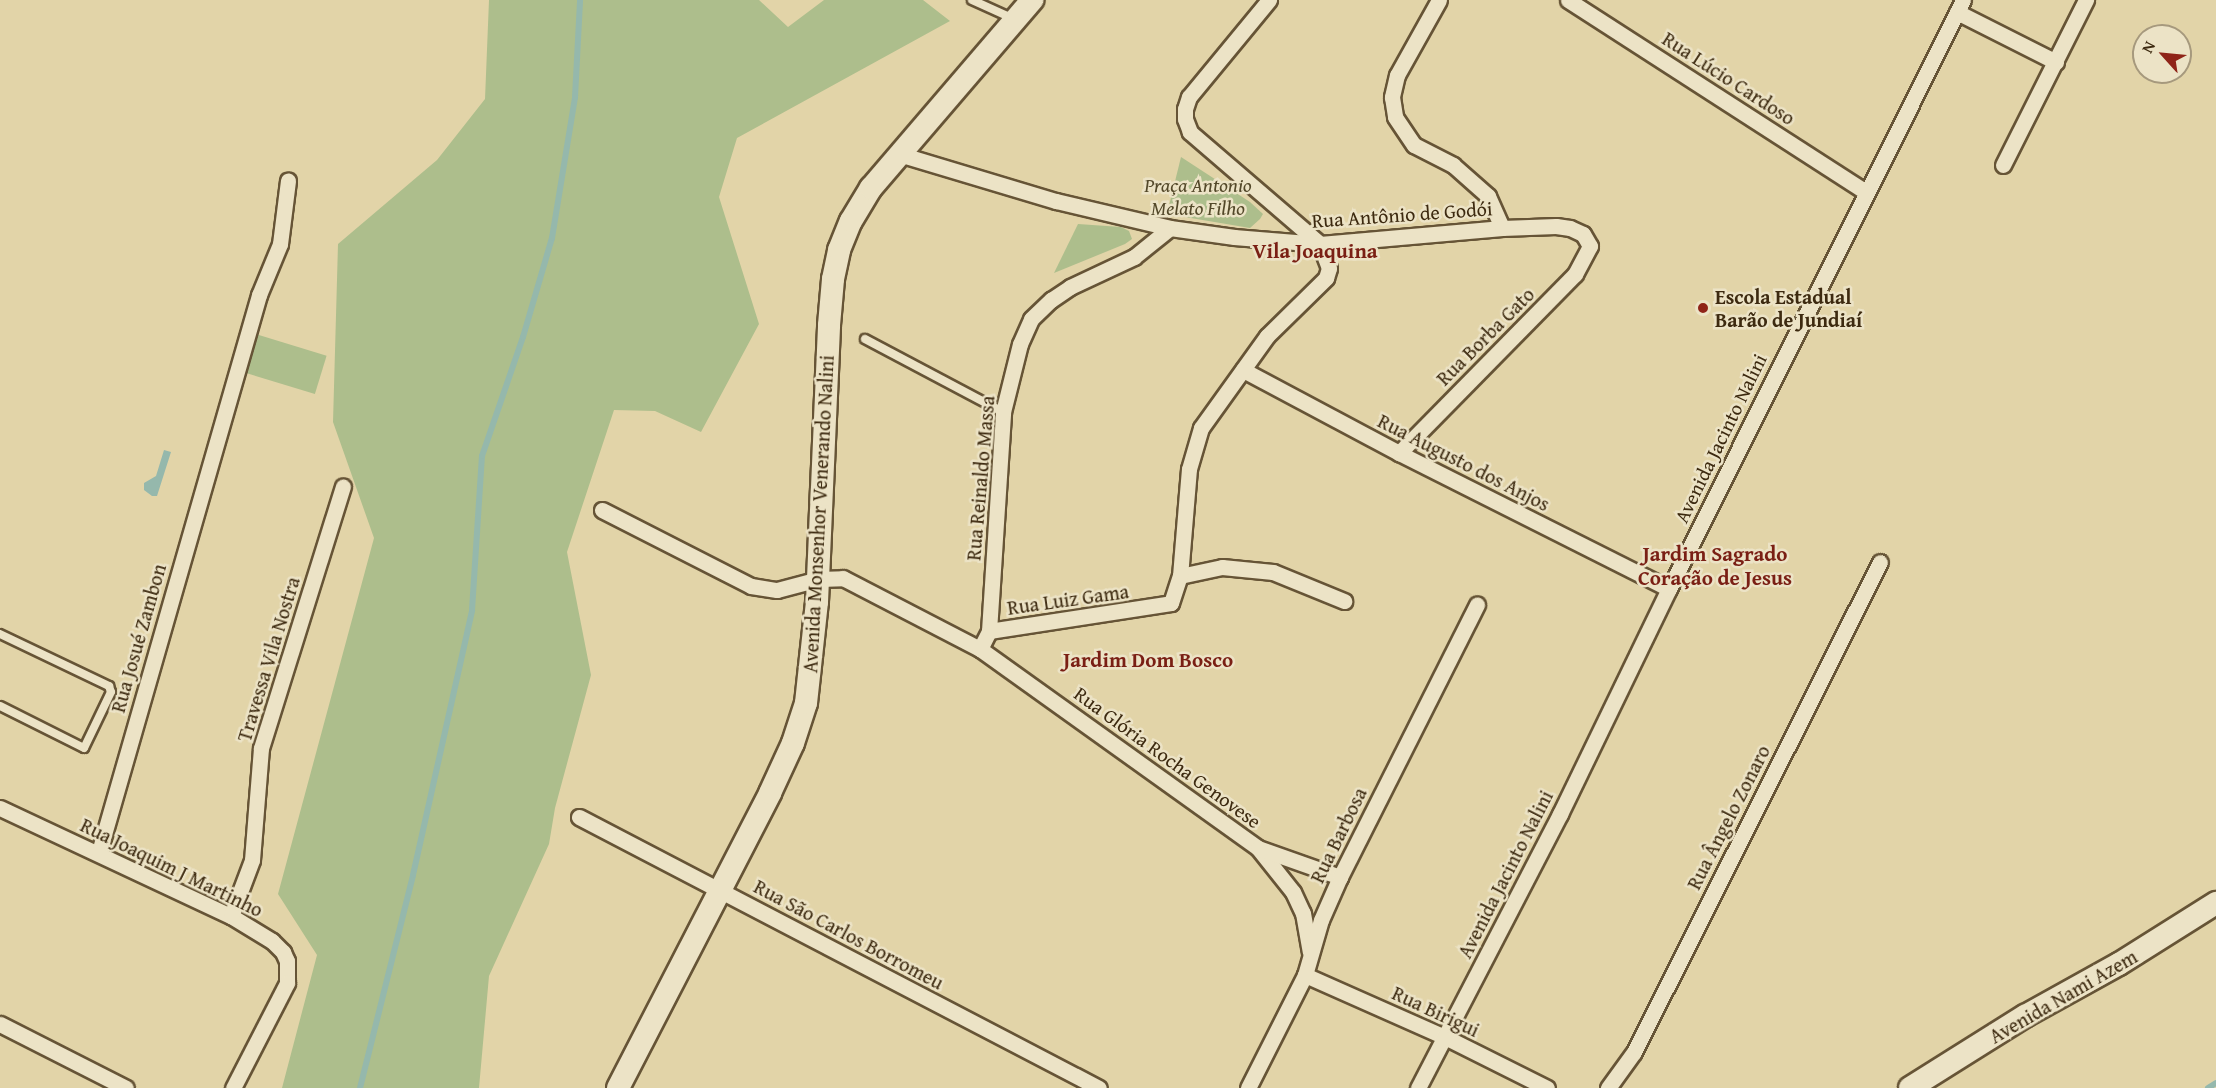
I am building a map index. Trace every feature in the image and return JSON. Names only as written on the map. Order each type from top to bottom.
[{"type":"street","name":"Avenida Monsenhor Venerando Nalini","points":[[618,1088],[722,891],[788,753],[806,703],[814,648],[833,279],[839,250],[851,221],[871,188],[1032,0]]},
{"type":"street","points":[[1269,0],[1189,97],[1185,119],[1190,132],[1320,244],[1329,268],[1326,278],[1267,336],[1207,416],[1197,439],[1189,470],[1180,576],[1222,567],[1273,572],[1344,601]]},
{"type":"street","points":[[1439,0],[1397,75],[1392,97],[1395,117],[1414,145],[1453,165],[1488,196],[1502,228]]},
{"type":"street","name":"Rua Lúcio Cardoso","points":[[1568,0],[1866,192]]},
{"type":"street","points":[[2003,165],[2086,0]]},
{"type":"street","points":[[1960,6],[2056,62]]},
{"type":"street","name":"Avenida Jacinto Nalini","points":[[1418,1088],[1560,814],[1669,589],[1960,6]]},
{"type":"street","name":"Rua Antônio de Godói","points":[[899,154],[1056,201],[1170,228],[1234,237],[1320,244],[1502,228],[1570,228],[1583,234],[1589,242]]},
{"type":"street","name":"Rua Josué Zambon","points":[[99,852],[259,295],[280,244],[288,181]]},
{"type":"street","name":"Rua Reinaldo Massa","points":[[989,632],[1003,412],[1020,344],[1031,319],[1070,286],[1134,257],[1170,228]]},
{"type":"street","name":"Rua Borba Gato","points":[[1399,453],[1575,274],[1588,253],[1589,242]]},
{"type":"street","name":"Rua Augusto dos Anjos","points":[[1243,370],[1399,453],[1669,589]]},
{"type":"street","name":"Travessa Vila Nostra","points":[[231,916],[252,860],[261,748],[343,487]]},
{"type":"street","name":"Rua Glória Rocha Genovese","points":[[602,510],[751,585],[777,590],[819,579],[843,578],[980,649],[1258,848],[1293,892],[1303,913],[1310,951]]},
{"type":"street","name":"Rua Ângelo Zonaro","points":[[1608,1088],[1634,1052],[1880,562]]},
{"type":"street","name":"Rua Luiz Gama","points":[[980,649],[989,632],[1172,603],[1180,576]]},
{"type":"street","name":"Rua Barbosa","points":[[1248,1088],[1305,975],[1310,951],[1340,877],[1477,605]]},
{"type":"street","name":"Rua Joaquim J Martinho","points":[[0,808],[99,852],[231,916],[272,941],[283,952],[288,973],[287,983],[278,1006],[233,1088]]},
{"type":"street","name":"Rua São Carlos Borromeu","points":[[579,817],[1099,1088]]},
{"type":"street","name":"Rua Glória Rocha Genovese","points":[[1258,848],[1340,877]]},
{"type":"street","name":"Avenida Nami Azem","points":[[1910,1088],[2025,1016],[2119,964],[2216,903]]},
{"type":"street","name":"Rua Birigui","points":[[1305,975],[1445,1037],[1547,1088]]},
{"type":"street","points":[[0,1024],[126,1088]]},
{"type":"lane","points":[[972,0],[1015,20]]},
{"type":"lane","points":[[865,339],[1003,412]]},
{"type":"lane","points":[[0,634],[109,686],[111,692],[84,748],[0,706]]},
{"type":"green space","points":[[489,0],[759,0],[788,27],[824,0],[923,0],[950,21],[737,138],[719,197],[759,324],[701,432],[655,411],[614,410],[567,552],[591,675],[555,808],[549,844],[489,976],[479,1088],[282,1088],[317,955],[278,894],[374,538],[333,422],[338,244],[437,160],[485,99]]},
{"type":"green space","name":"Praça Antonio Melato Filho","points":[[1181,157],[1250,202],[1263,214],[1260,219],[1250,228],[1167,214]]},
{"type":"green space","points":[[1078,224],[1121,227],[1129,231],[1132,239],[1054,273]]},
{"type":"green space","points":[[252,333],[327,356],[315,394],[240,371]]},
{"type":"water","points":[[164,450],[171,452],[157,496],[152,496],[144,490],[144,483],[156,476]]},
{"type":"waterway","points":[[360,1088],[413,875],[472,610],[482,456],[523,337],[552,238],[575,97],[580,0]]},
{"type":"waterway","points":[[2208,1088],[2216,1083]]},
{"type":"place","name":"Escola Estadual Barão de Jundiaí","points":[[1703,308]]},
{"type":"district","name":"Vila Joaquina","points":[[1315,251]]},
{"type":"district","name":"Jardim Sagrado Coração de Jesus","points":[[1715,566]]},
{"type":"district","name":"Jardim Dom Bosco","points":[[1148,660]]}]
